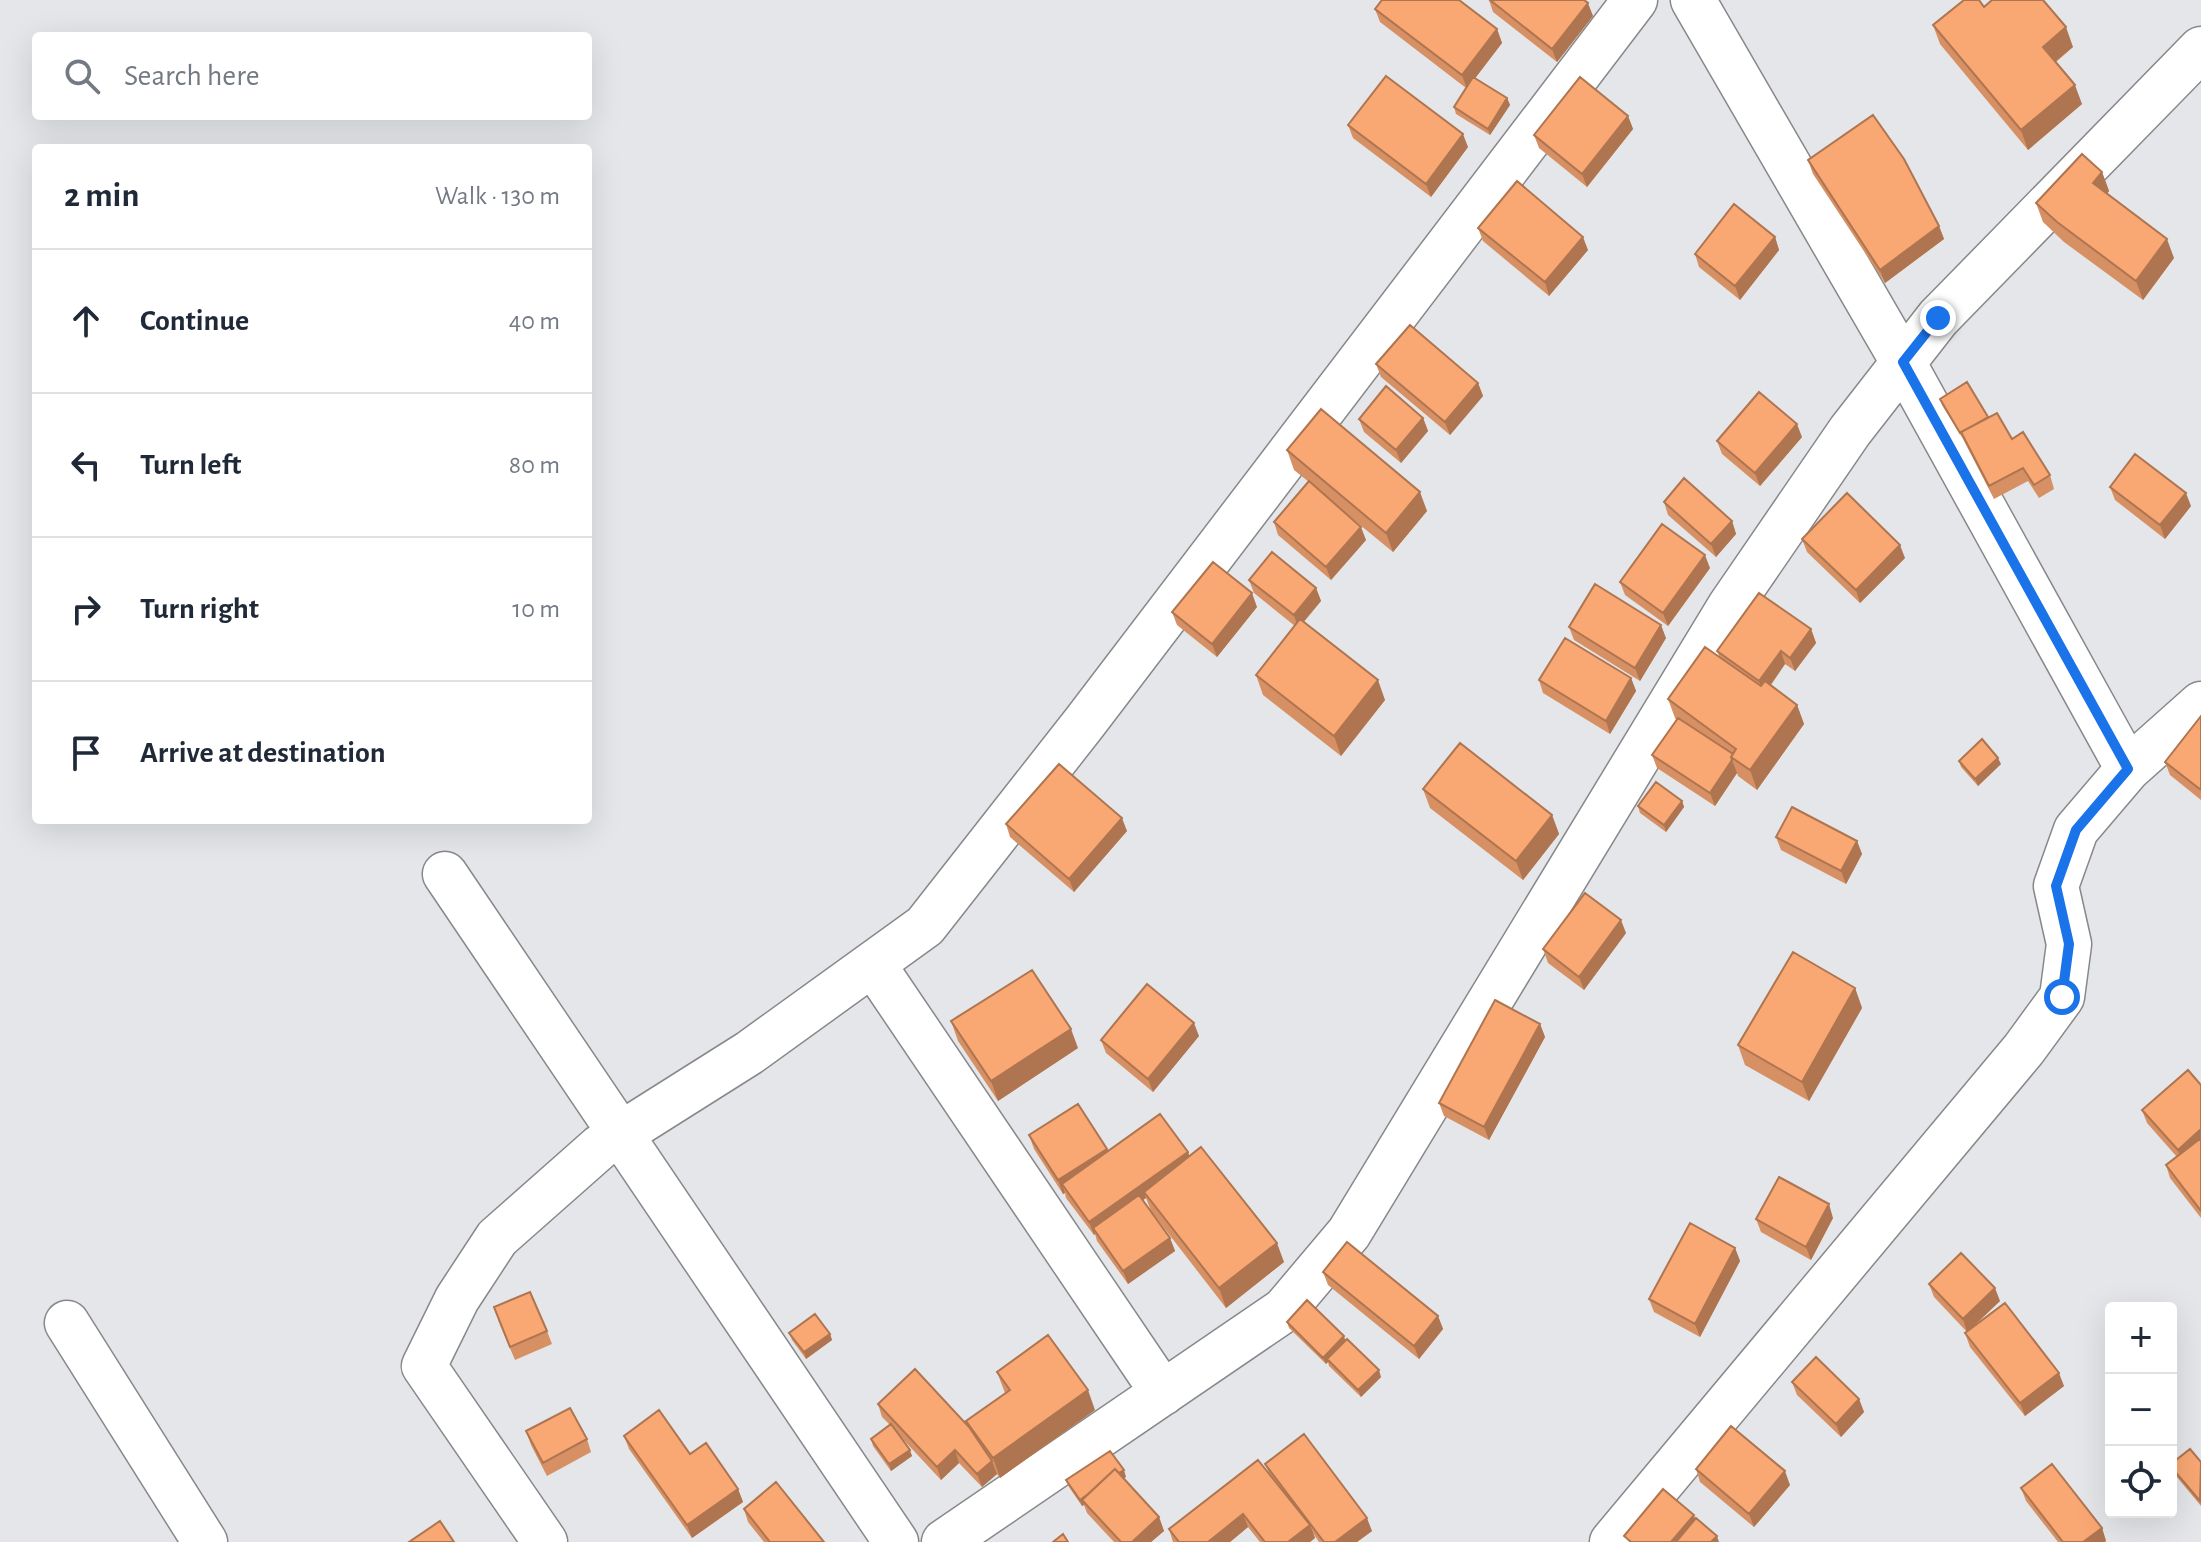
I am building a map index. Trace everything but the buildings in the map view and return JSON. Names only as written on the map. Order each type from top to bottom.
[{"type":"street","points":[[545,1542],[424,1366],[457,1299],[497,1238],[600,1147],[749,1053],[925,926],[1085,722],[1635,0]]},
{"type":"street","points":[[1693,0],[1903,362],[2128,769]]},
{"type":"street","points":[[944,1542],[1284,1310],[1349,1233],[1730,606],[1850,431],[1938,318],[2201,49]]},
{"type":"street","points":[[1612,1542],[2024,1049],[2062,997],[2069,944],[2056,886],[2076,830],[2128,769],[2201,704]]},
{"type":"street","points":[[445,874],[896,1542]]},
{"type":"street","points":[[873,964],[1163,1393]]},
{"type":"street","points":[[67,1323],[205,1542]]},
{"type":"route","points":[[1938,318],[1903,362],[2128,769],[2076,830],[2056,886],[2069,944],[2062,997]]}]
